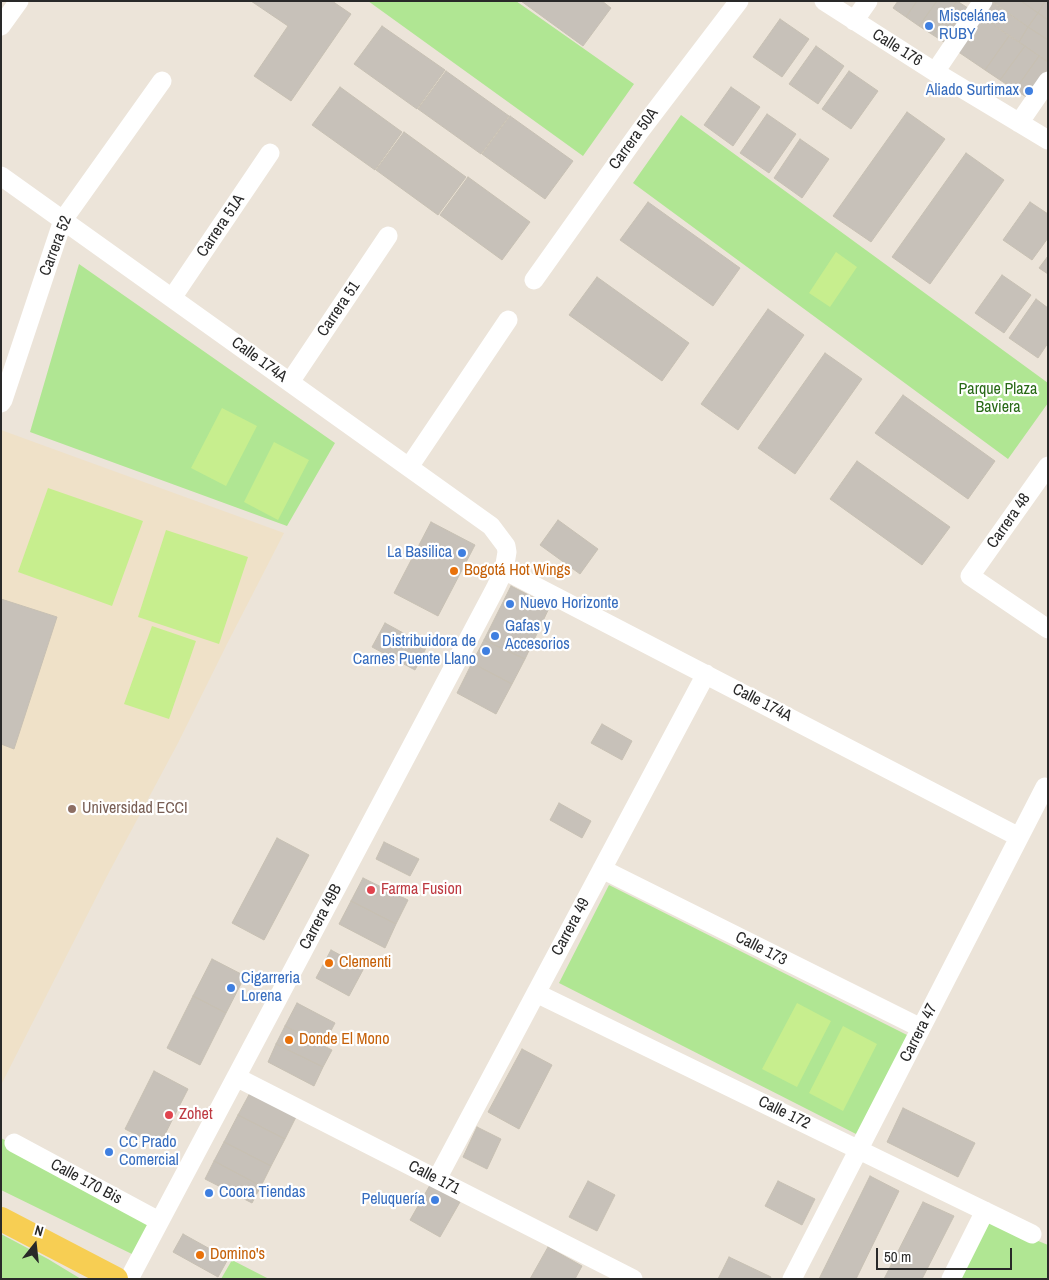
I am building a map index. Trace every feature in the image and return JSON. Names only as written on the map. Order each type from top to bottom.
[{"type":"main road","points":[[1,1218],[116,1279]]},
{"type":"street","points":[[1,26],[19,1]]},
{"type":"street","name":"Carrera 50A","points":[[534,280],[645,124],[739,1]]},
{"type":"street","name":"Calle 176","points":[[824,1],[935,72],[1048,140]]},
{"type":"street","points":[[854,21],[868,1]]},
{"type":"street","points":[[935,72],[983,1]]},
{"type":"street","name":"Carrera 52","points":[[1,403],[62,220],[162,81]]},
{"type":"street","points":[[1019,123],[1048,81]]},
{"type":"street","name":"Carrera 51A","points":[[172,298],[270,154]]},
{"type":"street","name":"Calle 174A","points":[[1,176],[491,526],[506,546],[506,561],[706,674],[1019,837]]},
{"type":"street","name":"Carrera 51","points":[[290,382],[388,236]]},
{"type":"street","points":[[408,467],[508,320]]},
{"type":"street","name":"Carrera 48","points":[[1048,466],[970,576],[1048,629]]},
{"type":"street","name":"Carrera 49B","points":[[128,1279],[506,561]]},
{"type":"street","name":"Carrera 49","points":[[437,1179],[706,674]]},
{"type":"street","name":"Carrera 47","points":[[792,1279],[1046,787]]},
{"type":"street","name":"Calle 173","points":[[602,869],[921,1028]]},
{"type":"street","name":"Calle 172","points":[[536,993],[1032,1234]]},
{"type":"street","name":"Calle 171","points":[[236,1077],[633,1279]]},
{"type":"street","name":"Calle 170 Bis","points":[[14,1143],[159,1222]]},
{"type":"street","points":[[951,1279],[985,1211]]},
{"type":"shaded area","name":"Universidad ECCI","points":[[1,430],[284,533],[1,1085]]},
{"type":"green space","points":[[368,1],[516,1],[634,84],[583,156]]},
{"type":"green space","name":"Parque Plaza Baviera","points":[[681,115],[1048,383],[1048,403],[1008,459],[633,183]]},
{"type":"green space","points":[[836,252],[857,267],[830,307],[809,293]]},
{"type":"green space","points":[[79,264],[335,443],[287,526],[30,432]]},
{"type":"green space","points":[[222,408],[257,426],[226,486],[191,468]]},
{"type":"green space","points":[[274,442],[309,460],[278,520],[244,502]]},
{"type":"green space","points":[[48,488],[143,521],[112,606],[18,572]]},
{"type":"green space","points":[[166,530],[248,557],[219,644],[138,617]]},
{"type":"green space","points":[[152,626],[196,641],[169,719],[124,704]]},
{"type":"green space","points":[[609,885],[909,1036],[858,1135],[559,983]]},
{"type":"green space","points":[[797,1003],[831,1021],[797,1087],[762,1069]]},
{"type":"green space","points":[[843,1026],[877,1044],[843,1111],[809,1093]]},
{"type":"green space","points":[[1,1138],[153,1222],[136,1256],[1,1190]]},
{"type":"green space","points":[[990,1221],[1048,1245],[1048,1279],[960,1279]]},
{"type":"green space","points":[[1,1234],[48,1259],[81,1279],[1,1279]]},
{"type":"green space","points":[[232,1260],[269,1279],[221,1279]]},
{"type":"building","points":[[251,1],[332,1],[351,14],[291,101],[254,76],[288,26]]},
{"type":"building","points":[[521,1],[602,1],[611,8],[583,46]]},
{"type":"building","points":[[898,1],[917,1],[906,17],[893,8]]},
{"type":"building","points":[[917,1],[937,1],[919,26],[906,17]]},
{"type":"building","points":[[937,1],[957,1],[933,35],[919,26]]},
{"type":"building","points":[[957,1],[971,10],[947,44],[933,35]]},
{"type":"building","points":[[992,1],[1021,1],[1038,13],[1028,27]]},
{"type":"building","points":[[1021,1],[1045,1],[1038,13]]},
{"type":"building","points":[[1045,1],[1048,2],[1048,20],[1038,13]]},
{"type":"building","points":[[992,2],[1028,27],[1019,42],[982,17]]},
{"type":"building","points":[[1038,13],[1048,20],[1048,40],[1028,27]]},
{"type":"building","points":[[982,17],[1009,36],[985,70],[957,51]]},
{"type":"building","points":[[780,19],[809,39],[782,77],[753,57]]},
{"type":"building","points":[[382,26],[445,70],[417,109],[354,64]]},
{"type":"building","points":[[1028,27],[1048,40],[1048,62],[1019,42]]},
{"type":"building","points":[[1009,36],[1025,46],[1000,80],[985,70]]},
{"type":"building","points":[[816,46],[844,66],[818,104],[789,84]]},
{"type":"building","points":[[1025,46],[1039,56],[1015,90],[1000,80]]},
{"type":"building","points":[[1039,56],[1048,62],[1048,79],[1033,101],[1015,90]]},
{"type":"building","points":[[446,71],[509,116],[481,154],[418,109]]},
{"type":"building","points":[[849,71],[878,91],[851,129],[822,109]]},
{"type":"building","points":[[340,87],[402,132],[375,170],[312,125]]},
{"type":"building","points":[[731,87],[760,107],[733,146],[704,125]]},
{"type":"building","points":[[907,112],[945,139],[871,242],[833,216]]},
{"type":"building","points":[[767,114],[796,134],[769,173],[740,153]]},
{"type":"building","points":[[510,116],[573,161],[545,199],[482,154]]},
{"type":"building","points":[[404,132],[466,177],[438,215],[376,170]]},
{"type":"building","points":[[800,139],[829,159],[802,198],[774,178]]},
{"type":"building","points":[[966,153],[1004,180],[930,284],[892,257]]},
{"type":"building","points":[[468,177],[530,222],[502,260],[440,215]]},
{"type":"building","points":[[648,202],[740,268],[713,306],[620,240]]},
{"type":"building","points":[[1030,202],[1048,214],[1048,238],[1032,260],[1003,240]]},
{"type":"building","points":[[1048,256],[1048,274],[1039,268]]},
{"type":"building","points":[[1002,275],[1031,295],[1004,333],[975,313]]},
{"type":"building","points":[[597,277],[689,343],[662,381],[569,315]]},
{"type":"building","points":[[1036,299],[1048,308],[1048,343],[1038,358],[1009,338]]},
{"type":"building","points":[[768,309],[804,335],[738,430],[701,404]]},
{"type":"building","points":[[825,353],[862,379],[795,474],[758,448]]},
{"type":"building","points":[[903,395],[995,461],[968,499],[875,433]]},
{"type":"building","points":[[857,461],[950,527],[922,565],[830,499]]},
{"type":"building","points":[[558,520],[598,549],[580,574],[540,545]]},
{"type":"building","points":[[431,522],[475,545],[438,616],[394,593]]},
{"type":"building","points":[[511,586],[550,606],[525,659],[484,640]]},
{"type":"building","points":[[1,599],[57,617],[14,749],[1,744]]},
{"type":"building","points":[[385,623],[427,646],[415,670],[372,647]]},
{"type":"building","points":[[484,640],[525,659],[512,684],[472,663]]},
{"type":"building","points":[[472,663],[512,684],[496,714],[457,693]]},
{"type":"building","points":[[602,724],[632,741],[622,760],[591,743]]},
{"type":"building","points":[[559,803],[591,821],[582,838],[550,820]]},
{"type":"building","points":[[277,838],[309,855],[264,940],[232,923]]},
{"type":"building","points":[[384,842],[419,859],[410,876],[376,859]]},
{"type":"building","points":[[363,878],[408,900],[396,924],[351,901]]},
{"type":"building","points":[[351,901],[396,924],[385,948],[339,924]]},
{"type":"building","points":[[331,950],[364,968],[349,996],[316,978]]},
{"type":"building","points":[[212,959],[245,976],[226,1013],[193,996]]},
{"type":"building","points":[[193,996],[226,1013],[200,1065],[167,1048]]},
{"type":"building","points":[[297,1003],[335,1023],[323,1046],[285,1026]]},
{"type":"building","points":[[285,1026],[332,1050],[323,1067],[276,1044]]},
{"type":"building","points":[[276,1044],[323,1067],[314,1086],[268,1062]]},
{"type":"building","points":[[522,1049],[552,1065],[519,1129],[488,1112]]},
{"type":"building","points":[[154,1071],[188,1089],[159,1146],[125,1129]]},
{"type":"building","points":[[251,1091],[297,1115],[285,1139],[238,1115]]},
{"type":"building","points":[[903,1108],[975,1143],[958,1177],[887,1142]]},
{"type":"building","points":[[238,1115],[285,1139],[271,1166],[224,1142]]},
{"type":"building","points":[[477,1127],[501,1139],[487,1169],[463,1157]]},
{"type":"building","points":[[224,1142],[271,1166],[261,1186],[214,1161]]},
{"type":"building","points":[[214,1161],[261,1186],[252,1203],[205,1179]]},
{"type":"building","points":[[870,1176],[899,1191],[856,1279],[819,1279]]},
{"type":"building","points":[[588,1181],[615,1195],[597,1231],[569,1217]]},
{"type":"building","points":[[778,1181],[815,1199],[802,1225],[765,1206]]},
{"type":"building","points":[[430,1185],[460,1202],[440,1237],[410,1220]]},
{"type":"building","points":[[923,1202],[954,1216],[922,1279],[884,1279]]},
{"type":"building","name":"Domino's","points":[[183,1234],[228,1259],[218,1277],[173,1252]]},
{"type":"building","points":[[548,1247],[582,1266],[575,1279],[530,1279]]},
{"type":"building","points":[[729,1257],[771,1277],[770,1279],[718,1279]]},
{"type":"place","name":"Miscelánea RUBY","points":[[929,26]]},
{"type":"place","name":"Aliado Surtimax","points":[[1029,91]]},
{"type":"place","name":"La Basilica","points":[[462,553]]},
{"type":"place","name":"Bogotá Hot Wings","points":[[454,571]]},
{"type":"place","name":"Nuevo Horizonte","points":[[510,604]]},
{"type":"place","name":"Gafas y Accesorios","points":[[495,636]]},
{"type":"place","name":"Distribuidora de Carnes Puente Llano","points":[[486,651]]},
{"type":"place","name":"Universidad ECCI","points":[[72,809]]},
{"type":"place","name":"Farma Fusion","points":[[371,890]]},
{"type":"place","name":"Clementi","points":[[329,963]]},
{"type":"place","name":"Cigarreria Lorena","points":[[231,988]]},
{"type":"place","name":"Donde El Mono","points":[[289,1040]]},
{"type":"place","name":"Zohet","points":[[169,1115]]},
{"type":"place","name":"CC Prado Comercial","points":[[109,1152]]},
{"type":"place","name":"Coora Tiendas","points":[[209,1193]]},
{"type":"place","name":"Peluquería","points":[[435,1200]]},
{"type":"place","name":"Domino's","points":[[200,1255]]}]
